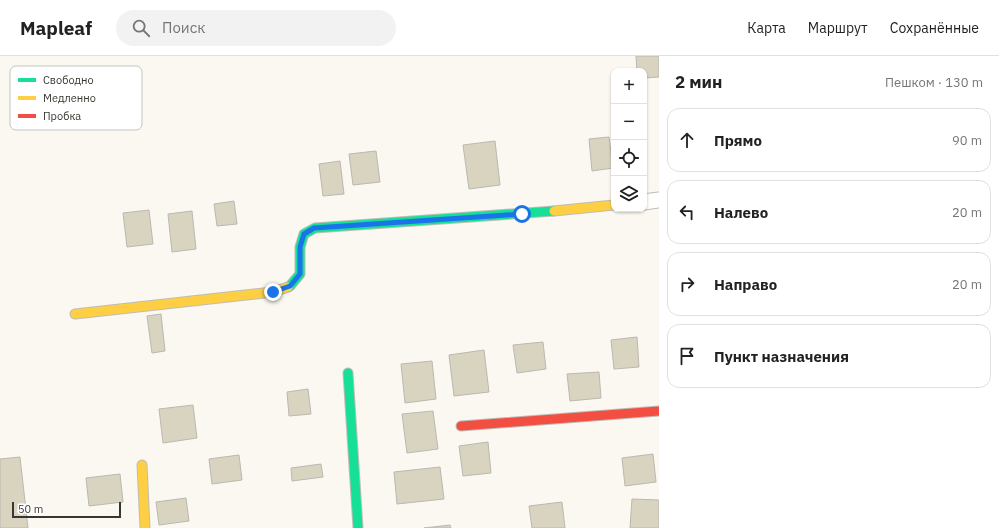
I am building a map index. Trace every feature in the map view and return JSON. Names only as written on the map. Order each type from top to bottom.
[{"type":"street","points":[[647,202],[659,200]]},
{"type":"street","points":[[76,314],[273,292],[290,286],[300,274],[300,247],[304,234],[314,228],[522,214],[611,205]]},
{"type":"street","points":[[348,373],[358,528]]},
{"type":"street","points":[[461,426],[659,411]]},
{"type":"street","points":[[142,465],[145,528]]},
{"type":"building","points":[[636,56],[659,56],[659,77],[647,78],[647,68],[637,68]]},
{"type":"building","points":[[609,137],[611,168],[592,171],[589,139]]},
{"type":"building","points":[[495,141],[500,185],[469,189],[463,145]]},
{"type":"building","points":[[376,151],[380,182],[353,185],[349,154]]},
{"type":"building","points":[[340,161],[344,194],[323,196],[319,164]]},
{"type":"building","points":[[234,201],[237,224],[217,226],[214,204]]},
{"type":"building","points":[[149,210],[153,244],[127,247],[123,213]]},
{"type":"building","points":[[192,211],[196,249],[172,252],[168,214]]},
{"type":"building","points":[[161,314],[165,351],[152,353],[147,316]]},
{"type":"building","points":[[637,337],[639,367],[614,369],[611,340]]},
{"type":"building","points":[[543,342],[546,369],[517,373],[513,345]]},
{"type":"building","points":[[484,350],[489,392],[454,396],[449,355]]},
{"type":"building","points":[[432,361],[436,399],[405,403],[401,364]]},
{"type":"building","points":[[599,372],[601,398],[570,401],[567,374]]},
{"type":"building","points":[[308,389],[311,414],[289,416],[287,392]]},
{"type":"building","points":[[193,405],[197,438],[163,443],[159,409]]},
{"type":"building","points":[[433,411],[438,449],[407,453],[402,414]]},
{"type":"building","points":[[488,442],[491,473],[463,476],[459,446]]},
{"type":"building","points":[[653,454],[656,482],[625,486],[622,458]]},
{"type":"building","points":[[239,455],[242,480],[212,484],[209,459]]},
{"type":"building","points":[[20,457],[28,528],[0,528],[0,459]]},
{"type":"building","points":[[321,464],[323,477],[292,481],[291,468]]},
{"type":"building","points":[[440,467],[444,499],[397,504],[394,472]]},
{"type":"building","points":[[120,474],[123,502],[89,506],[86,478]]},
{"type":"building","points":[[186,498],[189,521],[159,525],[156,502]]},
{"type":"building","points":[[632,499],[659,500],[659,528],[630,528]]},
{"type":"building","points":[[562,502],[565,528],[532,528],[529,506]]},
{"type":"building","points":[[450,525],[451,528],[424,528]]},
{"type":"traffic: fast","points":[[288,287],[300,274],[300,247],[304,234],[315,228],[554,211]]},
{"type":"traffic: fast","points":[[348,373],[358,528]]},
{"type":"traffic: slow","points":[[554,211],[611,205]]},
{"type":"traffic: slow","points":[[75,314],[273,292],[288,287]]},
{"type":"traffic: slow","points":[[142,465],[145,528]]},
{"type":"traffic: jam","points":[[461,426],[659,411]]},
{"type":"route","points":[[273,292],[290,286],[300,274],[300,247],[304,234],[314,228],[522,214]]}]
